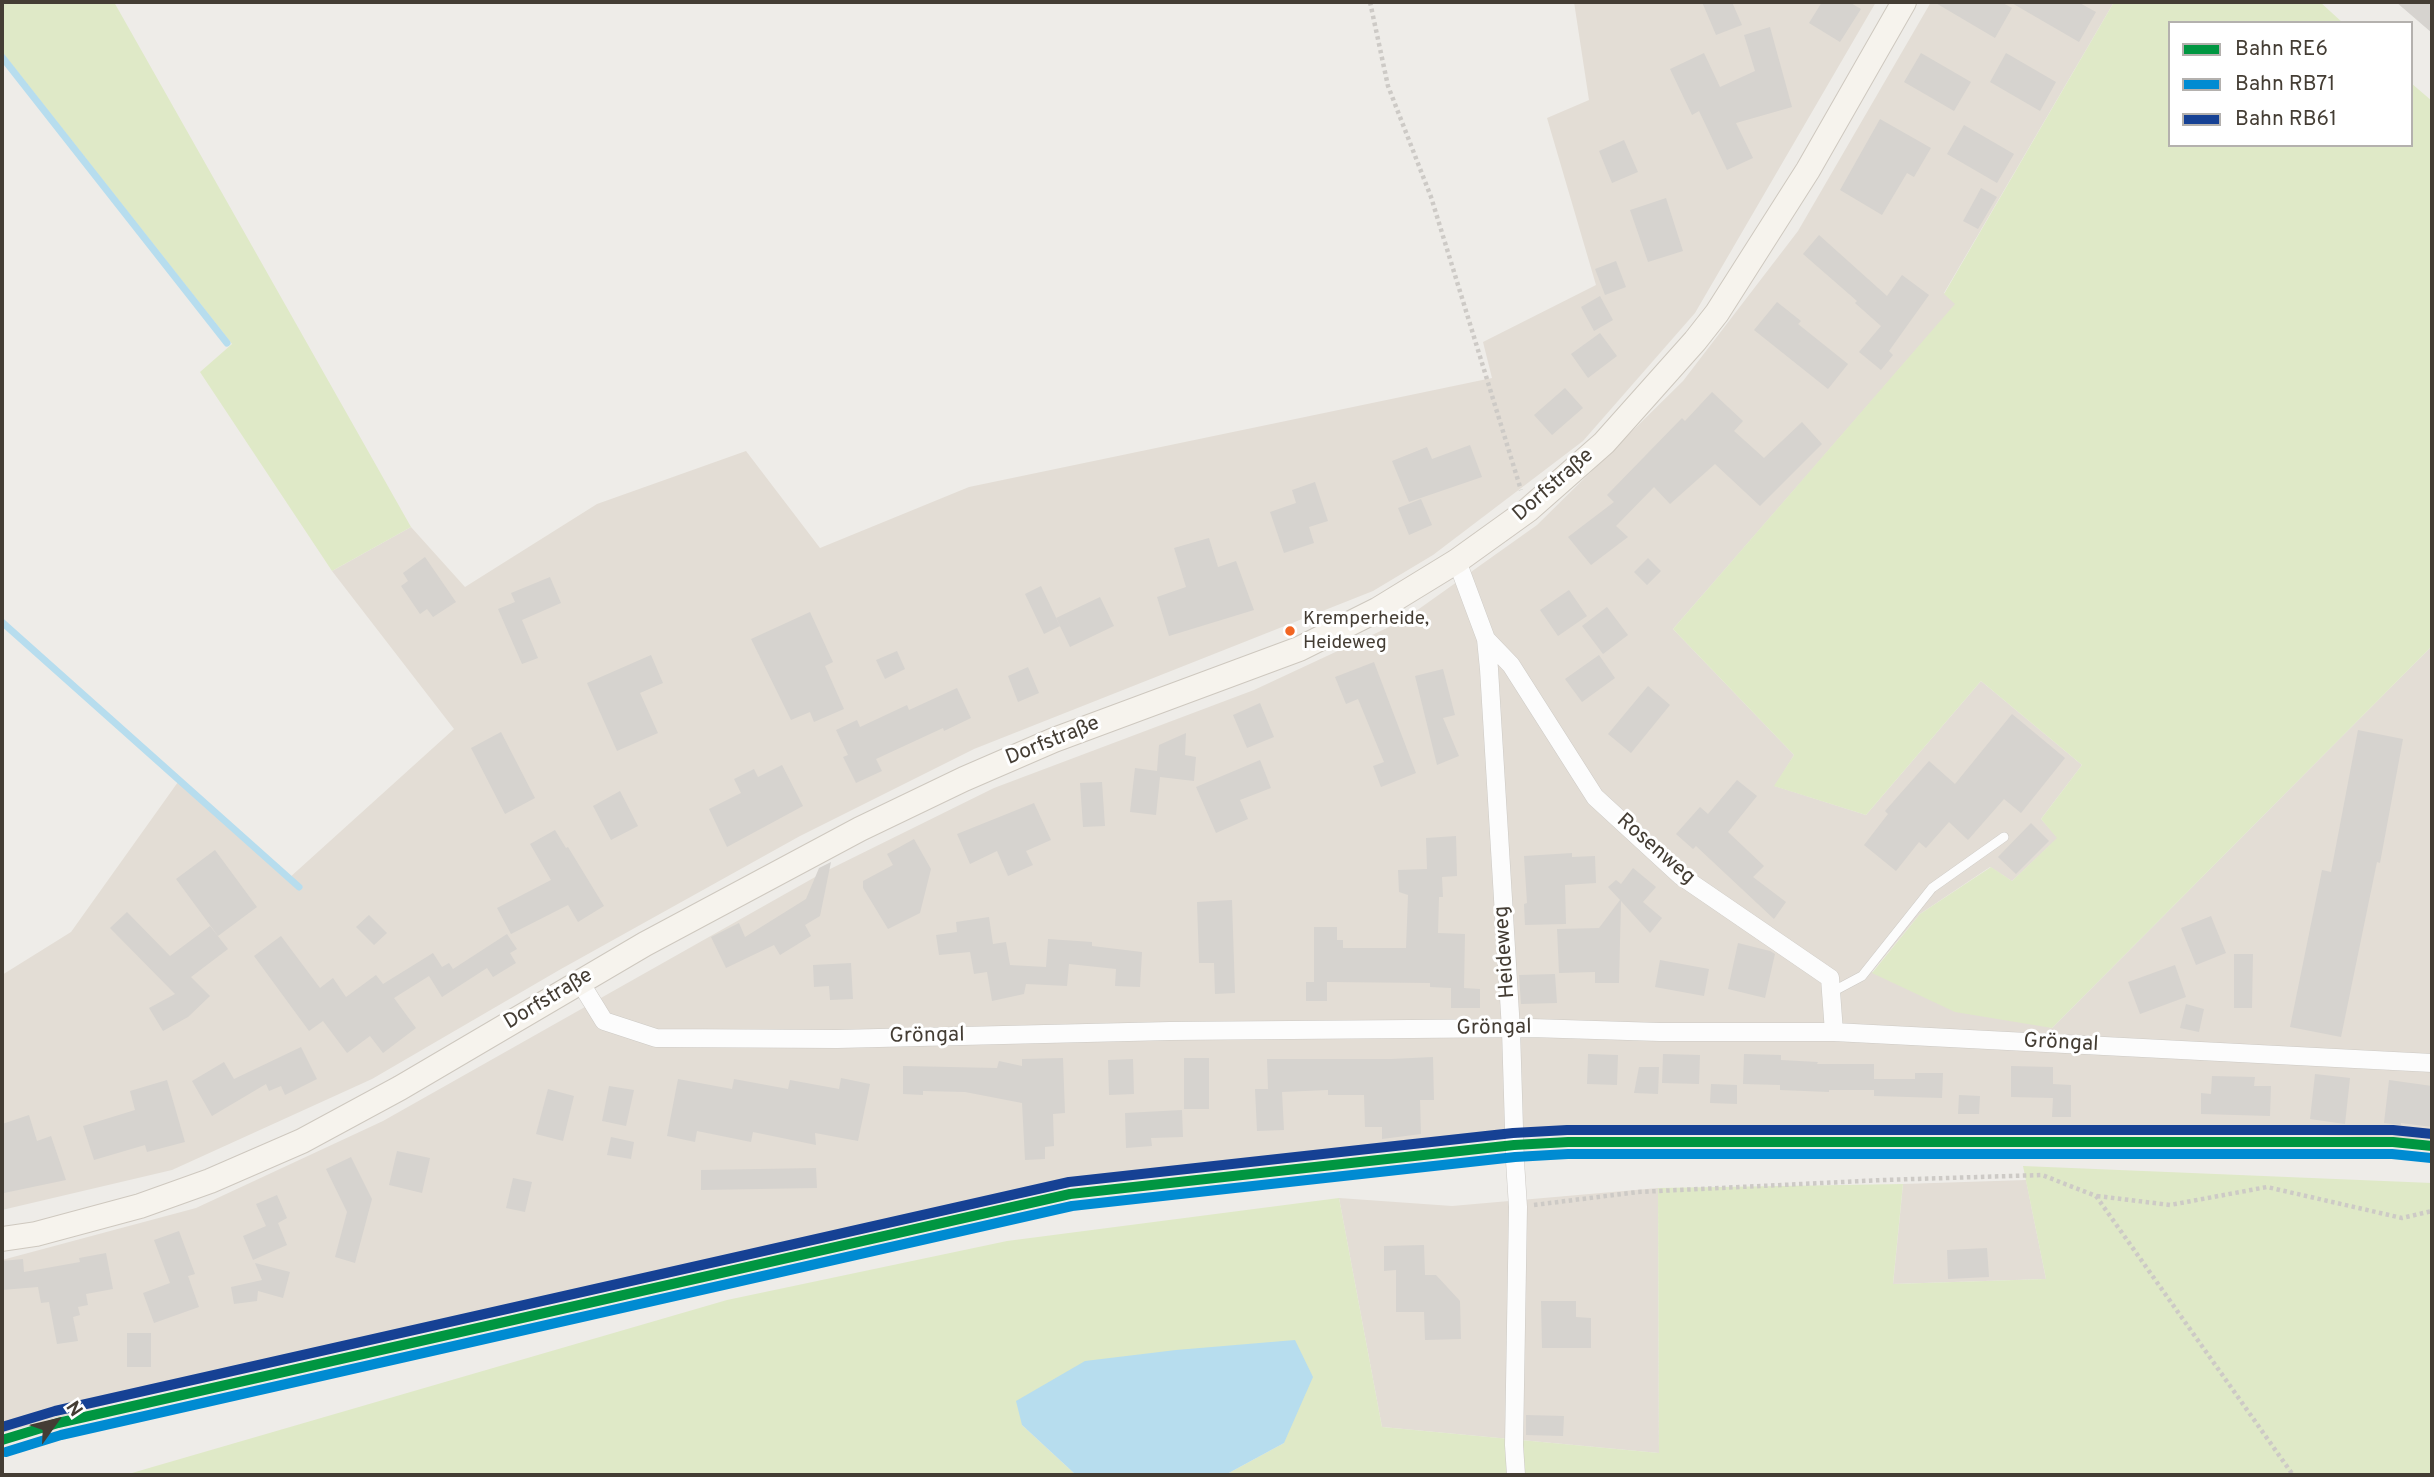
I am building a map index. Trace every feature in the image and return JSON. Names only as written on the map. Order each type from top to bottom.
[{"type":"main road","name":"Dorfstraße","points":[[2,1239],[36,1234],[140,1206],[210,1181],[302,1141],[400,1088],[645,944],[824,848],[964,779],[1054,740],[1299,649],[1377,610],[1457,561],[1528,510],[1604,443],[1695,341],[1717,313],[1808,170],[1904,2]]},
{"type":"street","name":"Heideweg","points":[[1457,561],[1486,639],[1511,1030],[1518,1207],[1514,1445],[1517,1475]]},
{"type":"street","name":"Rosenweg","points":[[1486,639],[1511,665],[1595,797],[1681,876],[1830,978],[1832,992]]},
{"type":"street","name":"Gröngal","points":[[580,982],[604,1021],[656,1038],[837,1039],[1170,1031],[1834,1032],[2432,1063]]},
{"type":"street","points":[[1832,992],[1834,1032]]},
{"type":"lane","points":[[1832,992],[1861,976],[1932,888],[2004,837]]},
{"type":"path","points":[[1370,2],[1388,86],[1430,197],[1528,510]]},
{"type":"path","points":[[1518,1207],[1638,1192],[2042,1175],[2096,1196],[2170,1205],[2267,1188],[2402,1218],[2432,1212]]},
{"type":"path","points":[[2096,1196],[2293,1475]]},
{"type":"shaded area","points":[[1574,2],[1876,2],[1695,313],[1583,441],[1433,555],[1373,591],[974,749],[800,836],[561,969],[372,1079],[172,1170],[2,1210],[2,975],[71,932],[178,782],[288,879],[454,729],[332,571],[411,527],[465,587],[597,504],[746,451],[820,548],[969,487],[1492,378],[1483,342],[1596,285],[1547,118],[1589,100]]},
{"type":"shaded area","points":[[1931,2],[2114,2],[1944,293],[1956,304],[1673,629],[1794,755],[1775,786],[1866,815],[1981,681],[2082,765],[2041,819],[2058,838],[2012,881],[1990,867],[1920,914],[1872,972],[2052,1028],[2432,646],[2432,1140],[2129,1127],[1563,1128],[1074,1183],[539,1299],[175,1386],[2,1433],[2,1260],[196,1208],[383,1121],[824,872],[994,788],[1254,690],[1402,621],[1537,525],[1683,381],[1798,231]]},
{"type":"shaded area","points":[[2026,1180],[2046,1279],[1893,1284],[1903,1184]]},
{"type":"shaded area","points":[[1658,1188],[1659,1453],[1382,1427],[1339,1198],[1452,1206]]},
{"type":"green space","points":[[2,2],[114,2],[411,527],[332,571],[200,372],[232,344],[2,52]]},
{"type":"green space","points":[[2114,2],[2320,2],[2341,21],[2168,21],[2168,147],[2413,147],[2413,85],[2432,101],[2432,646],[2052,1028],[1955,1012],[1872,973],[1920,914],[1991,867],[2012,881],[2057,838],[2041,819],[2082,765],[1981,681],[1866,815],[1774,786],[1794,755],[1673,629],[1955,304],[1944,294]]},
{"type":"green space","points":[[2023,1166],[2432,1183],[2432,1475],[1225,1475],[1284,1443],[1022,1425],[1076,1475],[125,1475],[727,1300],[1007,1241],[1339,1198],[1382,1427],[1659,1453],[1658,1188],[1903,1184],[1893,1284],[2046,1279]]},
{"type":"water","points":[[1295,1340],[1313,1377],[1284,1443],[1225,1475],[1076,1475],[1022,1425],[1016,1401],[1085,1361]]},
{"type":"building","points":[[1702,2],[1732,2],[1742,25],[1716,35]]},
{"type":"building","points":[[1822,2],[1849,2],[1861,9],[1840,42],[1809,23]]},
{"type":"building","points":[[1934,2],[2001,2],[2012,8],[1995,38]]},
{"type":"building","points":[[2010,2],[2078,2],[2096,12],[2079,42]]},
{"type":"building","points":[[2396,2],[2432,2],[2432,33]]},
{"type":"building","points":[[1770,27],[1792,107],[1736,123],[1753,158],[1727,170],[1699,111],[1692,115],[1670,69],[1704,53],[1720,87],[1755,71],[1744,35]]},
{"type":"building","points":[[1921,53],[1971,82],[1954,111],[1904,82]]},
{"type":"building","points":[[2006,53],[2056,82],[2040,111],[1990,82]]},
{"type":"building","points":[[1880,119],[1931,148],[1914,177],[1907,173],[1882,215],[1840,190]]},
{"type":"building","points":[[1964,125],[2014,154],[1997,183],[1947,154]]},
{"type":"building","points":[[1624,140],[1638,172],[1612,183],[1599,151]]},
{"type":"building","points":[[1981,188],[1997,197],[1978,229],[1963,221]]},
{"type":"building","points":[[1666,198],[1683,251],[1648,262],[1630,210]]},
{"type":"building","points":[[1819,235],[1887,296],[1902,275],[1929,295],[1889,351],[1893,355],[1881,370],[1859,352],[1881,326],[1803,254]]},
{"type":"building","points":[[1616,261],[1626,287],[1605,295],[1595,269]]},
{"type":"building","points":[[1600,296],[1613,320],[1594,331],[1581,307]]},
{"type":"building","points":[[1777,302],[1801,321],[1798,324],[1848,364],[1828,389],[1754,330]]},
{"type":"building","points":[[1600,333],[1617,356],[1588,378],[1571,354]]},
{"type":"building","points":[[1565,388],[1583,408],[1552,435],[1534,415]]},
{"type":"building","points":[[1712,392],[1743,421],[1734,431],[1764,458],[1802,422],[1822,444],[1760,506],[1715,464],[1670,504],[1654,487],[1616,526],[1628,537],[1591,565],[1568,537],[1614,502],[1607,495],[1682,418],[1685,421]]},
{"type":"building","points":[[1470,445],[1482,477],[1409,502],[1392,461],[1427,447],[1432,459]]},
{"type":"building","points":[[1315,482],[1328,521],[1309,527],[1314,543],[1284,553],[1270,512],[1296,503],[1292,490]]},
{"type":"building","points":[[1421,499],[1432,525],[1409,535],[1398,508]]},
{"type":"building","points":[[1209,538],[1218,567],[1236,561],[1254,610],[1169,636],[1157,597],[1186,587],[1174,548]]},
{"type":"building","points":[[425,557],[456,602],[433,617],[427,609],[420,614],[401,586],[408,581],[403,573]]},
{"type":"building","points":[[1648,558],[1661,571],[1647,585],[1634,572]]},
{"type":"building","points":[[550,577],[561,603],[522,620],[538,658],[522,664],[498,609],[515,602],[511,593]]},
{"type":"building","points":[[1041,586],[1060,626],[1044,634],[1025,594]]},
{"type":"building","points":[[1569,590],[1587,616],[1558,636],[1540,610]]},
{"type":"building","points":[[1100,597],[1114,626],[1070,647],[1056,618]]},
{"type":"building","points":[[1607,607],[1628,635],[1603,654],[1582,626]]},
{"type":"building","points":[[810,612],[833,662],[825,666],[844,709],[814,722],[810,712],[791,720],[751,639]]},
{"type":"building","points":[[897,651],[905,669],[885,679],[876,660]]},
{"type":"building","points":[[651,655],[663,683],[640,693],[658,733],[617,751],[587,683]]},
{"type":"building","points":[[1599,655],[1615,678],[1582,702],[1565,679]]},
{"type":"building","points":[[1374,662],[1416,773],[1381,787],[1373,766],[1384,762],[1358,699],[1346,704],[1335,677]]},
{"type":"building","points":[[1028,667],[1039,693],[1018,702],[1008,676]]},
{"type":"building","points":[[1443,669],[1455,715],[1443,718],[1459,756],[1437,765],[1415,676]]},
{"type":"building","points":[[1648,686],[1670,705],[1631,753],[1608,734]]},
{"type":"building","points":[[957,688],[971,718],[876,759],[882,771],[856,783],[843,757],[848,755],[836,730],[857,720],[860,727],[907,705],[909,710]]},
{"type":"building","points":[[1260,703],[1274,737],[1247,748],[1233,715]]},
{"type":"building","points":[[2012,714],[2065,758],[2021,813],[2004,799],[1968,840],[1949,822],[1926,848],[1919,842],[1896,871],[1864,845],[1888,814],[1885,811],[1929,761],[1955,784]]},
{"type":"building","points":[[2358,730],[2403,739],[2380,863],[2377,862],[2341,1037],[2290,1027],[2322,870],[2331,872]]},
{"type":"building","points":[[501,732],[535,798],[505,814],[471,748]]},
{"type":"building","points":[[1186,733],[1185,755],[1196,757],[1194,781],[1160,777],[1156,815],[1130,812],[1135,768],[1157,771],[1159,745]]},
{"type":"building","points":[[1260,760],[1271,788],[1240,800],[1248,819],[1216,833],[1196,787]]},
{"type":"building","points":[[782,765],[803,806],[727,847],[709,809],[741,793],[734,779],[754,769],[758,777]]},
{"type":"building","points":[[1737,780],[1757,796],[1728,832],[1764,866],[1753,877],[1786,902],[1774,919],[1696,846],[1693,849],[1676,834],[1700,807],[1708,814]]},
{"type":"building","points":[[1102,782],[1105,826],[1083,827],[1080,783]]},
{"type":"building","points":[[620,791],[638,826],[611,840],[593,806]]},
{"type":"building","points":[[1034,803],[1051,840],[1026,851],[1033,865],[1008,876],[997,851],[970,864],[957,834]]},
{"type":"building","points":[[2031,823],[2049,841],[2016,874],[1998,857]]},
{"type":"building","points":[[555,830],[604,906],[578,922],[568,905],[511,934],[497,908],[551,880],[530,844]]},
{"type":"building","points":[[1456,836],[1457,876],[1442,877],[1443,897],[1439,897],[1438,933],[1465,934],[1464,988],[1480,989],[1480,1008],[1451,1008],[1451,988],[1430,987],[1430,983],[1327,982],[1327,1001],[1306,1001],[1306,982],[1314,982],[1314,927],[1337,927],[1337,940],[1343,940],[1343,948],[1406,948],[1408,895],[1399,892],[1398,870],[1427,869],[1426,838]]},
{"type":"building","points":[[914,839],[931,869],[920,913],[888,929],[863,888],[863,881],[893,865],[887,854]]},
{"type":"building","points":[[215,850],[257,907],[218,936],[176,879]]},
{"type":"building","points":[[1572,853],[1572,857],[1595,856],[1596,883],[1565,885],[1566,924],[1525,925],[1524,904],[1527,903],[1524,856]]},
{"type":"building","points":[[831,862],[820,916],[805,925],[811,936],[780,955],[774,945],[726,968],[711,937],[739,923],[745,937],[806,899],[819,868]]},
{"type":"building","points":[[1633,868],[1656,887],[1643,902],[1662,918],[1650,933],[1621,901],[1619,983],[1595,983],[1595,972],[1559,973],[1557,929],[1599,928],[1620,900],[1608,887],[1616,880],[1621,884]]},
{"type":"building","points":[[1232,900],[1235,993],[1215,994],[1214,963],[1199,963],[1197,902]]},
{"type":"building","points":[[127,912],[170,956],[210,926],[228,949],[191,977],[210,996],[188,1017],[163,1031],[149,1008],[175,994],[110,928]]},
{"type":"building","points":[[369,915],[387,933],[374,945],[356,927]]},
{"type":"building","points":[[2211,916],[2226,953],[2196,965],[2181,928]]},
{"type":"building","points":[[989,917],[993,944],[1006,942],[1010,965],[1046,967],[1048,939],[1092,942],[1092,946],[1142,952],[1140,987],[1115,986],[1116,969],[1069,964],[1067,986],[1026,984],[1024,994],[992,1001],[987,972],[974,974],[970,952],[939,955],[936,935],[957,932],[956,922]]},
{"type":"building","points":[[507,934],[517,949],[510,953],[516,963],[493,977],[487,968],[442,997],[429,976],[394,998],[416,1028],[383,1053],[370,1036],[347,1053],[323,1021],[309,1031],[254,956],[281,936],[320,988],[333,978],[346,997],[376,975],[383,984],[433,953],[442,967],[449,963],[453,969]]},
{"type":"building","points":[[1738,943],[1775,954],[1765,998],[1728,989]]},
{"type":"building","points":[[2234,954],[2253,954],[2252,1008],[2234,1008]]},
{"type":"building","points":[[1660,960],[1709,969],[1704,996],[1655,987]]},
{"type":"building","points":[[851,963],[853,999],[830,1000],[829,986],[814,987],[813,965]]},
{"type":"building","points":[[2175,965],[2186,997],[2140,1014],[2128,982]]},
{"type":"building","points":[[1555,974],[1557,1003],[1521,1004],[1519,975]]},
{"type":"building","points":[[2186,1004],[2204,1009],[2199,1032],[2180,1028]]},
{"type":"building","points":[[301,1047],[317,1079],[285,1095],[281,1086],[269,1091],[266,1084],[212,1116],[192,1081],[224,1062],[234,1079]]},
{"type":"building","points":[[1588,1054],[1618,1055],[1617,1085],[1587,1084]]},
{"type":"building","points":[[1663,1054],[1700,1055],[1699,1084],[1662,1083]]},
{"type":"building","points":[[1744,1054],[1781,1055],[1781,1060],[1818,1062],[1817,1064],[1874,1064],[1874,1079],[1915,1079],[1915,1073],[1943,1073],[1942,1098],[1874,1096],[1874,1090],[1780,1090],[1780,1085],[1743,1084]]},
{"type":"building","points":[[1433,1057],[1434,1100],[1420,1100],[1421,1134],[1382,1139],[1382,1127],[1365,1127],[1364,1095],[1328,1095],[1328,1090],[1282,1092],[1284,1130],[1257,1131],[1255,1089],[1268,1089],[1267,1059]]},
{"type":"building","points":[[1063,1058],[1065,1113],[1053,1114],[1054,1146],[1045,1147],[1045,1159],[1025,1160],[1022,1103],[965,1092],[923,1091],[923,1095],[903,1094],[903,1066],[997,1068],[999,1061],[1022,1066],[1022,1059]]},
{"type":"building","points":[[1184,1058],[1209,1058],[1209,1109],[1184,1109]]},
{"type":"building","points":[[1133,1059],[1134,1094],[1109,1095],[1108,1060]]},
{"type":"building","points":[[2011,1066],[2053,1067],[2053,1084],[2071,1085],[2071,1117],[2052,1117],[2053,1098],[2011,1097]]},
{"type":"building","points":[[1639,1067],[1659,1067],[1658,1094],[1634,1093]]},
{"type":"building","points":[[2315,1074],[2350,1078],[2345,1124],[2310,1119]]},
{"type":"building","points":[[2212,1076],[2255,1077],[2254,1086],[2271,1086],[2270,1116],[2201,1114],[2201,1093],[2211,1094]]},
{"type":"building","points":[[841,1078],[870,1084],[858,1141],[815,1133],[816,1145],[753,1132],[751,1142],[697,1131],[695,1142],[667,1136],[678,1079],[732,1089],[734,1079],[788,1089],[790,1080],[839,1089]]},
{"type":"building","points":[[167,1080],[185,1142],[147,1152],[145,1145],[94,1160],[83,1126],[135,1110],[130,1091]]},
{"type":"building","points":[[2389,1080],[2432,1086],[2432,1127],[2384,1123]]},
{"type":"building","points":[[1711,1084],[1737,1085],[1737,1104],[1710,1103]]},
{"type":"building","points":[[609,1086],[634,1090],[626,1126],[602,1121]]},
{"type":"building","points":[[548,1089],[574,1096],[563,1141],[536,1134]]},
{"type":"building","points":[[1959,1095],[1980,1096],[1979,1114],[1958,1114]]},
{"type":"building","points":[[1182,1110],[1183,1137],[1151,1138],[1152,1146],[1126,1148],[1125,1113]]},
{"type":"building","points":[[29,1115],[37,1141],[51,1136],[66,1180],[4,1193],[2,1124]]},
{"type":"building","points":[[611,1137],[634,1142],[631,1159],[607,1155]]},
{"type":"building","points":[[397,1151],[430,1158],[422,1193],[389,1185]]},
{"type":"building","points":[[351,1157],[372,1199],[355,1263],[335,1257],[347,1212],[326,1169]]},
{"type":"building","points":[[816,1168],[817,1188],[701,1190],[701,1170]]},
{"type":"building","points":[[513,1178],[532,1182],[525,1212],[506,1208]]},
{"type":"building","points":[[277,1195],[287,1218],[278,1223],[287,1245],[253,1260],[243,1236],[266,1226],[256,1204]]},
{"type":"building","points":[[179,1231],[195,1274],[188,1276],[199,1307],[154,1323],[143,1293],[170,1283],[154,1240]]},
{"type":"building","points":[[1424,1245],[1425,1275],[1436,1275],[1460,1301],[1461,1339],[1425,1340],[1424,1312],[1396,1312],[1396,1270],[1384,1271],[1384,1246]]},
{"type":"building","points":[[1987,1248],[1989,1277],[1948,1279],[1947,1250]]},
{"type":"building","points":[[106,1253],[113,1289],[86,1294],[88,1305],[78,1307],[80,1315],[73,1317],[78,1341],[57,1344],[49,1302],[41,1303],[38,1287],[2,1290],[2,1261],[23,1259],[24,1272],[80,1262],[79,1258]]},
{"type":"building","points":[[255,1263],[290,1272],[283,1298],[258,1291],[257,1301],[234,1304],[231,1287],[262,1280]]},
{"type":"building","points":[[1541,1301],[1576,1301],[1576,1317],[1591,1318],[1591,1348],[1542,1348]]},
{"type":"building","points":[[127,1333],[151,1333],[151,1367],[127,1367]]},
{"type":"building","points":[[1526,1415],[1564,1416],[1563,1436],[1526,1435]]},
{"type":"waterway","points":[[2,57],[227,343]]},
{"type":"waterway","points":[[2,622],[299,887]]},
{"type":"rail line","name":"RB61","points":[[2,1427],[55,1411],[1069,1182],[1513,1133],[1567,1130],[2393,1130],[2432,1134]]},
{"type":"rail line","name":"RE6","points":[[2,1440],[58,1423],[1070,1194],[1514,1145],[1568,1142],[2393,1142],[2432,1146]]},
{"type":"rail line","name":"RB71","points":[[6,1452],[61,1435],[1072,1206],[1515,1157],[1568,1154],[2392,1154],[2431,1158]]},
{"type":"place","name":"Kremperheide, Heideweg","points":[[1290,631]]}]
